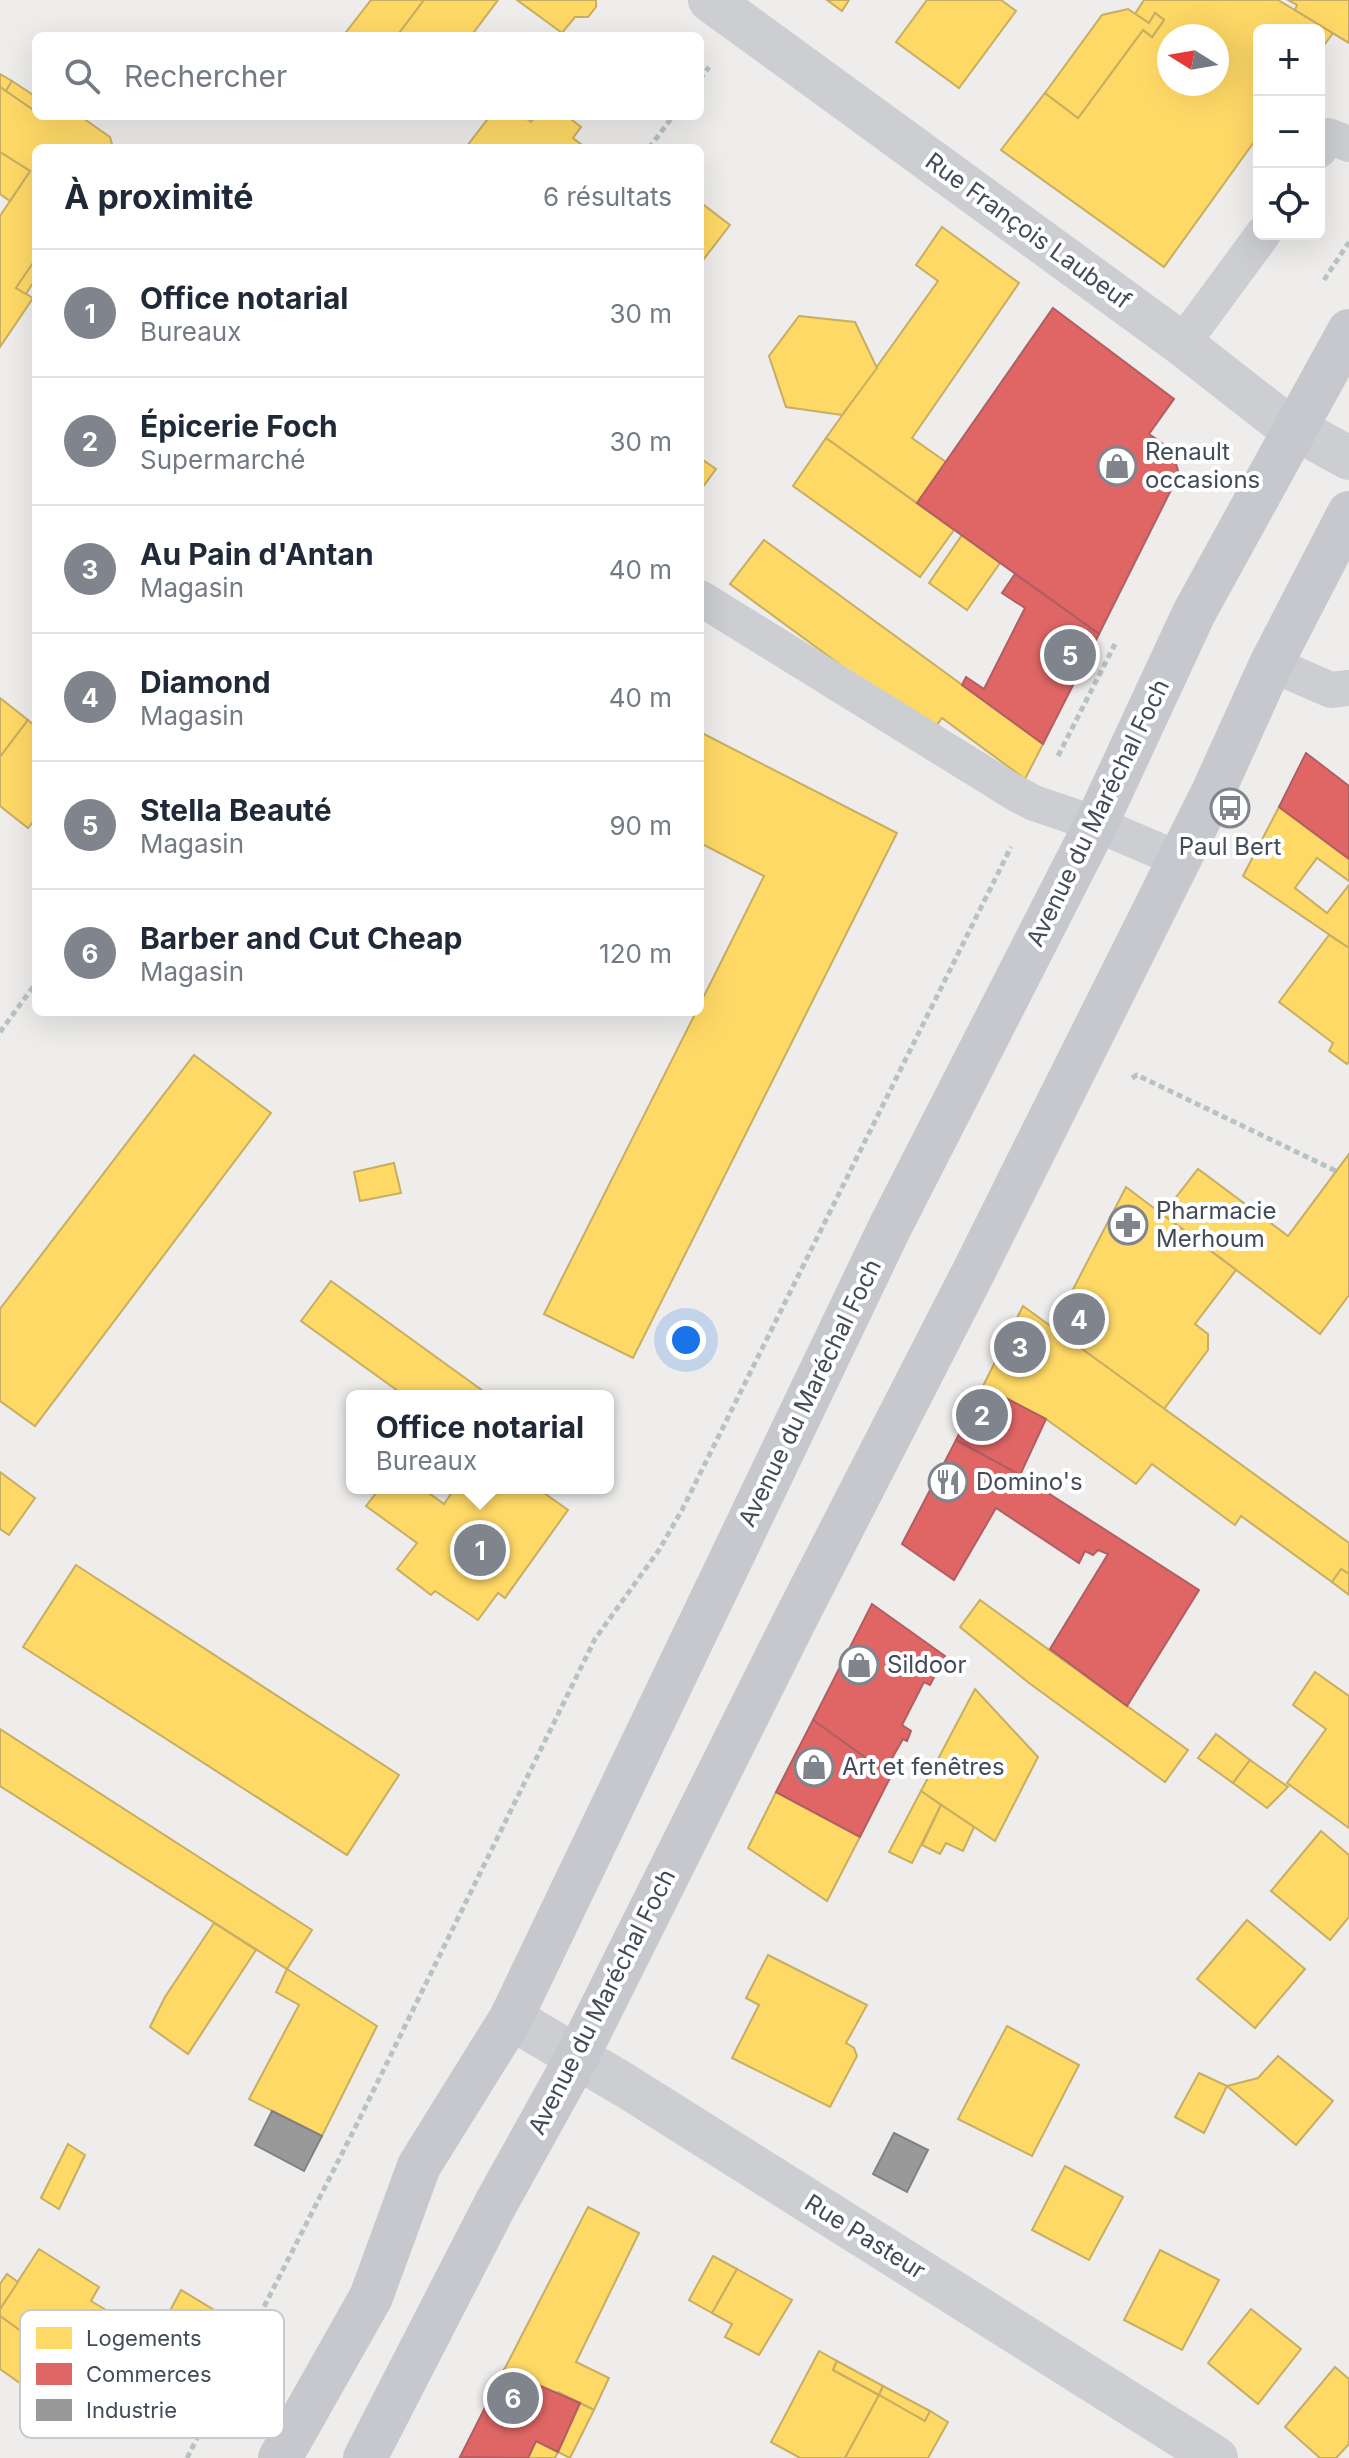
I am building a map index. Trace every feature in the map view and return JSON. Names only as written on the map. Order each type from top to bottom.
[{"type":"main road","name":"Avenue du Maréchal Foch","points":[[280,2458],[371,2297],[419,2166],[511,2018],[890,1227],[1096,824],[1194,613],[1349,331]]},
{"type":"main road","name":"Avenue du Maréchal Foch","points":[[365,2458],[495,2205],[576,2059],[789,1630],[974,1271],[1213,792],[1271,664],[1349,513]]},
{"type":"street","name":"Rue François Laubeuf","points":[[710,0],[1182,344],[1248,396],[1294,428],[1349,458]]},
{"type":"street","name":"Rue Pasteur","points":[[511,2018],[626,2086],[1216,2458]]},
{"type":"lane","points":[[1325,141],[1328,136],[1349,144]]},
{"type":"lane","points":[[1182,344],[1259,240]]},
{"type":"lane","points":[[704,600],[1034,803],[1096,824],[1178,859]]},
{"type":"lane","points":[[1271,664],[1331,690],[1349,688]]},
{"type":"path","points":[[652,144],[670,120]]},
{"type":"path","points":[[262,2310],[595,1639],[659,1550],[682,1510],[924,1018],[1120,634]]},
{"type":"path","points":[[0,1032],[32,988]]},
{"type":"path","points":[[1124,1082],[1137,1075],[1336,1171]]},
{"type":"path","points":[[187,2458],[197,2438]]},
{"type":"building: Logements","points":[[371,0],[424,0],[400,32],[346,32]]},
{"type":"building: Logements","points":[[424,0],[498,0],[474,32],[400,32]]},
{"type":"building: Logements","points":[[517,0],[596,0],[596,7],[588,17],[575,17],[561,32]]},
{"type":"building: Logements","points":[[827,0],[849,0],[842,11]]},
{"type":"building: Logements","points":[[927,0],[1001,0],[1016,11],[959,88],[896,42]]},
{"type":"building: Logements","points":[[1144,0],[1278,0],[1318,24],[1253,24],[1253,143],[1164,267],[1001,150],[1045,93],[1078,118],[1143,30],[1152,37],[1157,30],[1157,96],[1229,96],[1229,24],[1161,24],[1164,20],[1155,13],[1149,23],[1135,14]]},
{"type":"building: Logements","points":[[1288,0],[1349,0],[1349,43],[1325,28],[1325,24],[1318,24],[1295,10],[1297,5]]},
{"type":"building: Logements","points":[[1128,9],[1149,23],[1155,13],[1164,20],[1157,24],[1152,37],[1143,30],[1078,118],[1045,93],[1102,15]]},
{"type":"building: Logements","points":[[1325,28],[1333,33],[1325,44]]},
{"type":"building: Logements","points":[[0,74],[12,81],[6,91],[0,87]]},
{"type":"building: Logements","points":[[12,81],[32,94],[32,109],[6,91]]},
{"type":"building: Logements","points":[[0,87],[32,109],[32,120],[86,120],[110,137],[112,144],[32,144],[32,265],[16,288],[32,299],[0,347],[0,216],[30,171],[0,152]]},
{"type":"building: Logements","points":[[487,120],[572,120],[581,127],[573,138],[581,144],[469,144]]},
{"type":"building: Logements","points":[[0,152],[30,171],[10,201],[0,194]]},
{"type":"building: Logements","points":[[704,205],[730,225],[704,259]]},
{"type":"building: Logements","points":[[942,227],[1019,283],[912,438],[946,462],[917,503],[826,438],[938,281],[916,265]]},
{"type":"building: Logements","points":[[32,264],[32,284],[26,294],[16,288]]},
{"type":"building: Logements","points":[[799,316],[855,322],[877,368],[842,415],[786,407],[769,356]]},
{"type":"building: Logements","points":[[826,438],[954,530],[920,577],[793,486]]},
{"type":"building: Logements","points":[[704,461],[716,469],[704,486]]},
{"type":"building: Logements","points":[[962,535],[1000,563],[967,610],[929,583]]},
{"type":"building: Logements","points":[[764,540],[1043,744],[1025,779],[942,718],[932,732],[730,584]]},
{"type":"building: Logements","points":[[0,698],[28,720],[0,757]]},
{"type":"building: Logements","points":[[28,720],[32,724],[32,823],[28,828],[0,806],[0,757]]},
{"type":"building: Logements","points":[[704,734],[897,833],[633,1358],[544,1314],[694,1016],[704,1016],[704,996],[764,876],[704,845]]},
{"type":"building: Logements","points":[[1279,807],[1349,859],[1349,881],[1317,858],[1295,888],[1327,913],[1349,885],[1349,948],[1243,876]]},
{"type":"building: Logements","points":[[1329,935],[1349,948],[1347,1064],[1329,1051],[1333,1043],[1279,1002]]},
{"type":"building: Logements","points":[[194,1055],[271,1113],[35,1426],[0,1401],[0,1309]]},
{"type":"building: Logements","points":[[1349,1154],[1349,1295],[1320,1334],[1163,1214],[1198,1169],[1288,1236]]},
{"type":"building: Logements","points":[[394,1163],[401,1193],[360,1201],[354,1172]]},
{"type":"building: Logements","points":[[1126,1187],[1236,1270],[1195,1324],[1208,1334],[1208,1350],[1164,1409],[1053,1328]]},
{"type":"building: Logements","points":[[331,1281],[482,1390],[397,1390],[301,1321]]},
{"type":"building: Logements","points":[[1023,1306],[1349,1543],[1349,1574],[1341,1569],[1332,1582],[1241,1516],[1235,1525],[1152,1464],[1136,1484],[1046,1419],[983,1386]]},
{"type":"building: Logements","points":[[0,1472],[35,1498],[9,1535],[0,1529]]},
{"type":"building: Logements","points":[[375,1494],[430,1494],[444,1504],[451,1494],[545,1494],[568,1510],[505,1598],[498,1593],[478,1620],[435,1591],[431,1595],[397,1569],[417,1543],[366,1506]]},
{"type":"building: Logements","points":[[76,1565],[399,1775],[347,1855],[23,1647]]},
{"type":"building: Logements","points":[[1341,1569],[1349,1574],[1349,1595],[1332,1582]]},
{"type":"building: Logements","points":[[980,1600],[1188,1750],[1165,1782],[1029,1683],[960,1627]]},
{"type":"building: Logements","points":[[1315,1672],[1349,1696],[1349,1828],[1287,1783],[1326,1729],[1293,1705]]},
{"type":"building: Logements","points":[[975,1689],[1038,1757],[995,1841],[921,1791]]},
{"type":"building: Logements","points":[[0,1729],[312,1930],[287,1969],[0,1786]]},
{"type":"building: Logements","points":[[1216,1734],[1250,1760],[1233,1783],[1198,1758]]},
{"type":"building: Logements","points":[[1250,1760],[1288,1787],[1267,1808],[1233,1783]]},
{"type":"building: Logements","points":[[921,1791],[941,1805],[912,1863],[889,1852]]},
{"type":"building: Logements","points":[[776,1792],[860,1837],[827,1901],[748,1848]]},
{"type":"building: Logements","points":[[941,1805],[974,1827],[963,1851],[946,1843],[940,1854],[922,1845]]},
{"type":"building: Logements","points":[[1321,1831],[1349,1855],[1349,1917],[1330,1940],[1271,1891]]},
{"type":"building: Logements","points":[[1247,1920],[1305,1969],[1255,2028],[1197,1979]]},
{"type":"building: Logements","points":[[214,1923],[256,1950],[188,2054],[150,2027],[165,1997]]},
{"type":"building: Logements","points":[[768,1955],[867,2005],[846,2043],[854,2048],[857,2056],[830,2107],[732,2058],[759,2005],[746,1998]]},
{"type":"building: Logements","points":[[287,1969],[377,2026],[322,2136],[249,2099],[299,2005],[276,1992]]},
{"type":"building: Logements","points":[[1007,2026],[1079,2065],[1032,2156],[958,2119]]},
{"type":"building: Logements","points":[[1278,2056],[1333,2101],[1296,2145],[1227,2086],[1258,2078]]},
{"type":"building: Logements","points":[[1199,2073],[1227,2086],[1204,2133],[1175,2117]]},
{"type":"building: Logements","points":[[68,2144],[85,2155],[59,2209],[41,2198]]},
{"type":"building: Logements","points":[[1065,2166],[1123,2197],[1089,2260],[1032,2230]]},
{"type":"building: Logements","points":[[588,2207],[639,2233],[576,2362],[609,2378],[594,2410],[504,2370]]},
{"type":"building: Logements","points":[[39,2249],[99,2287],[91,2301],[106,2310],[20,2310],[20,2330],[0,2316],[0,2309]]},
{"type":"building: Logements","points":[[1160,2250],[1219,2280],[1182,2350],[1124,2320]]},
{"type":"building: Logements","points":[[713,2256],[737,2269],[712,2313],[689,2300]]},
{"type":"building: Logements","points":[[737,2269],[792,2300],[759,2355],[725,2337],[732,2324],[712,2313]]},
{"type":"building: Logements","points":[[7,2274],[18,2282],[0,2309],[0,2284]]},
{"type":"building: Logements","points":[[181,2290],[214,2310],[170,2310]]},
{"type":"building: Logements","points":[[1251,2309],[1301,2349],[1258,2404],[1208,2363]]},
{"type":"building: Logements","points":[[0,2316],[20,2330],[20,2383],[0,2369]]},
{"type":"building: Logements","points":[[819,2351],[837,2361],[833,2370],[879,2395],[845,2458],[800,2458],[771,2442]]},
{"type":"building: Logements","points":[[837,2361],[883,2386],[879,2395],[833,2370]]},
{"type":"building: Logements","points":[[1335,2367],[1349,2379],[1349,2444],[1336,2458],[1320,2458],[1285,2427]]},
{"type":"building: Logements","points":[[883,2386],[930,2411],[925,2421],[879,2395]]},
{"type":"building: Logements","points":[[879,2395],[925,2421],[930,2411],[948,2422],[928,2458],[845,2458]]},
{"type":"building: Logements","points":[[580,2403],[594,2410],[570,2458],[558,2452]]},
{"type":"building: Logements","points":[[536,2441],[558,2452],[555,2458],[528,2458]]},
{"type":"building: Commerces","points":[[1053,308],[1174,399],[1149,434],[1172,450],[1179,474],[1099,634],[917,503]]},
{"type":"building: Commerces","points":[[1015,574],[1099,634],[1043,744],[962,685],[966,677],[984,689],[1025,608],[1002,593]]},
{"type":"building: Commerces","points":[[1306,753],[1349,786],[1349,859],[1279,807]]},
{"type":"building: Commerces","points":[[983,1386],[1046,1419],[1020,1475],[956,1440]]},
{"type":"building: Commerces","points":[[956,1440],[1020,1475],[1199,1590],[1127,1706],[1050,1649],[1108,1554],[1098,1550],[1093,1555],[1085,1551],[1079,1563],[996,1508],[954,1580],[902,1544]]},
{"type":"building: Commerces","points":[[872,1604],[945,1656],[930,1685],[924,1682],[902,1725],[911,1731],[891,1760],[895,1762],[888,1774],[813,1720]]},
{"type":"building: Commerces","points":[[813,1720],[891,1776],[860,1837],[776,1792]]},
{"type":"building: Commerces","points":[[504,2370],[580,2403],[558,2452],[536,2441],[528,2458],[460,2457]]},
{"type":"building: Industrie","points":[[272,2111],[322,2136],[304,2171],[255,2145]]},
{"type":"building: Industrie","points":[[894,2133],[928,2150],[907,2192],[873,2174]]},
{"type":"place","name":"Renault occasions","points":[[1117,466]]},
{"type":"place","name":"Stella Beauté","points":[[1070,655]]},
{"type":"place","name":"Paul Bert","points":[[1230,808]]},
{"type":"place","name":"Pharmacie Merhoum","points":[[1128,1225]]},
{"type":"place","name":"Diamond","points":[[1079,1319]]},
{"type":"place","name":"Au Pain d'Antan","points":[[1020,1347]]},
{"type":"place","name":"Épicerie Foch","points":[[982,1415]]},
{"type":"place","name":"Domino's","points":[[948,1482]]},
{"type":"place","name":"Office notarial","points":[[480,1550]]},
{"type":"place","name":"Sildoor","points":[[859,1665]]},
{"type":"place","name":"Art et fenêtres","points":[[814,1767]]},
{"type":"place","name":"Barber and Cut Cheap","points":[[513,2398]]}]
